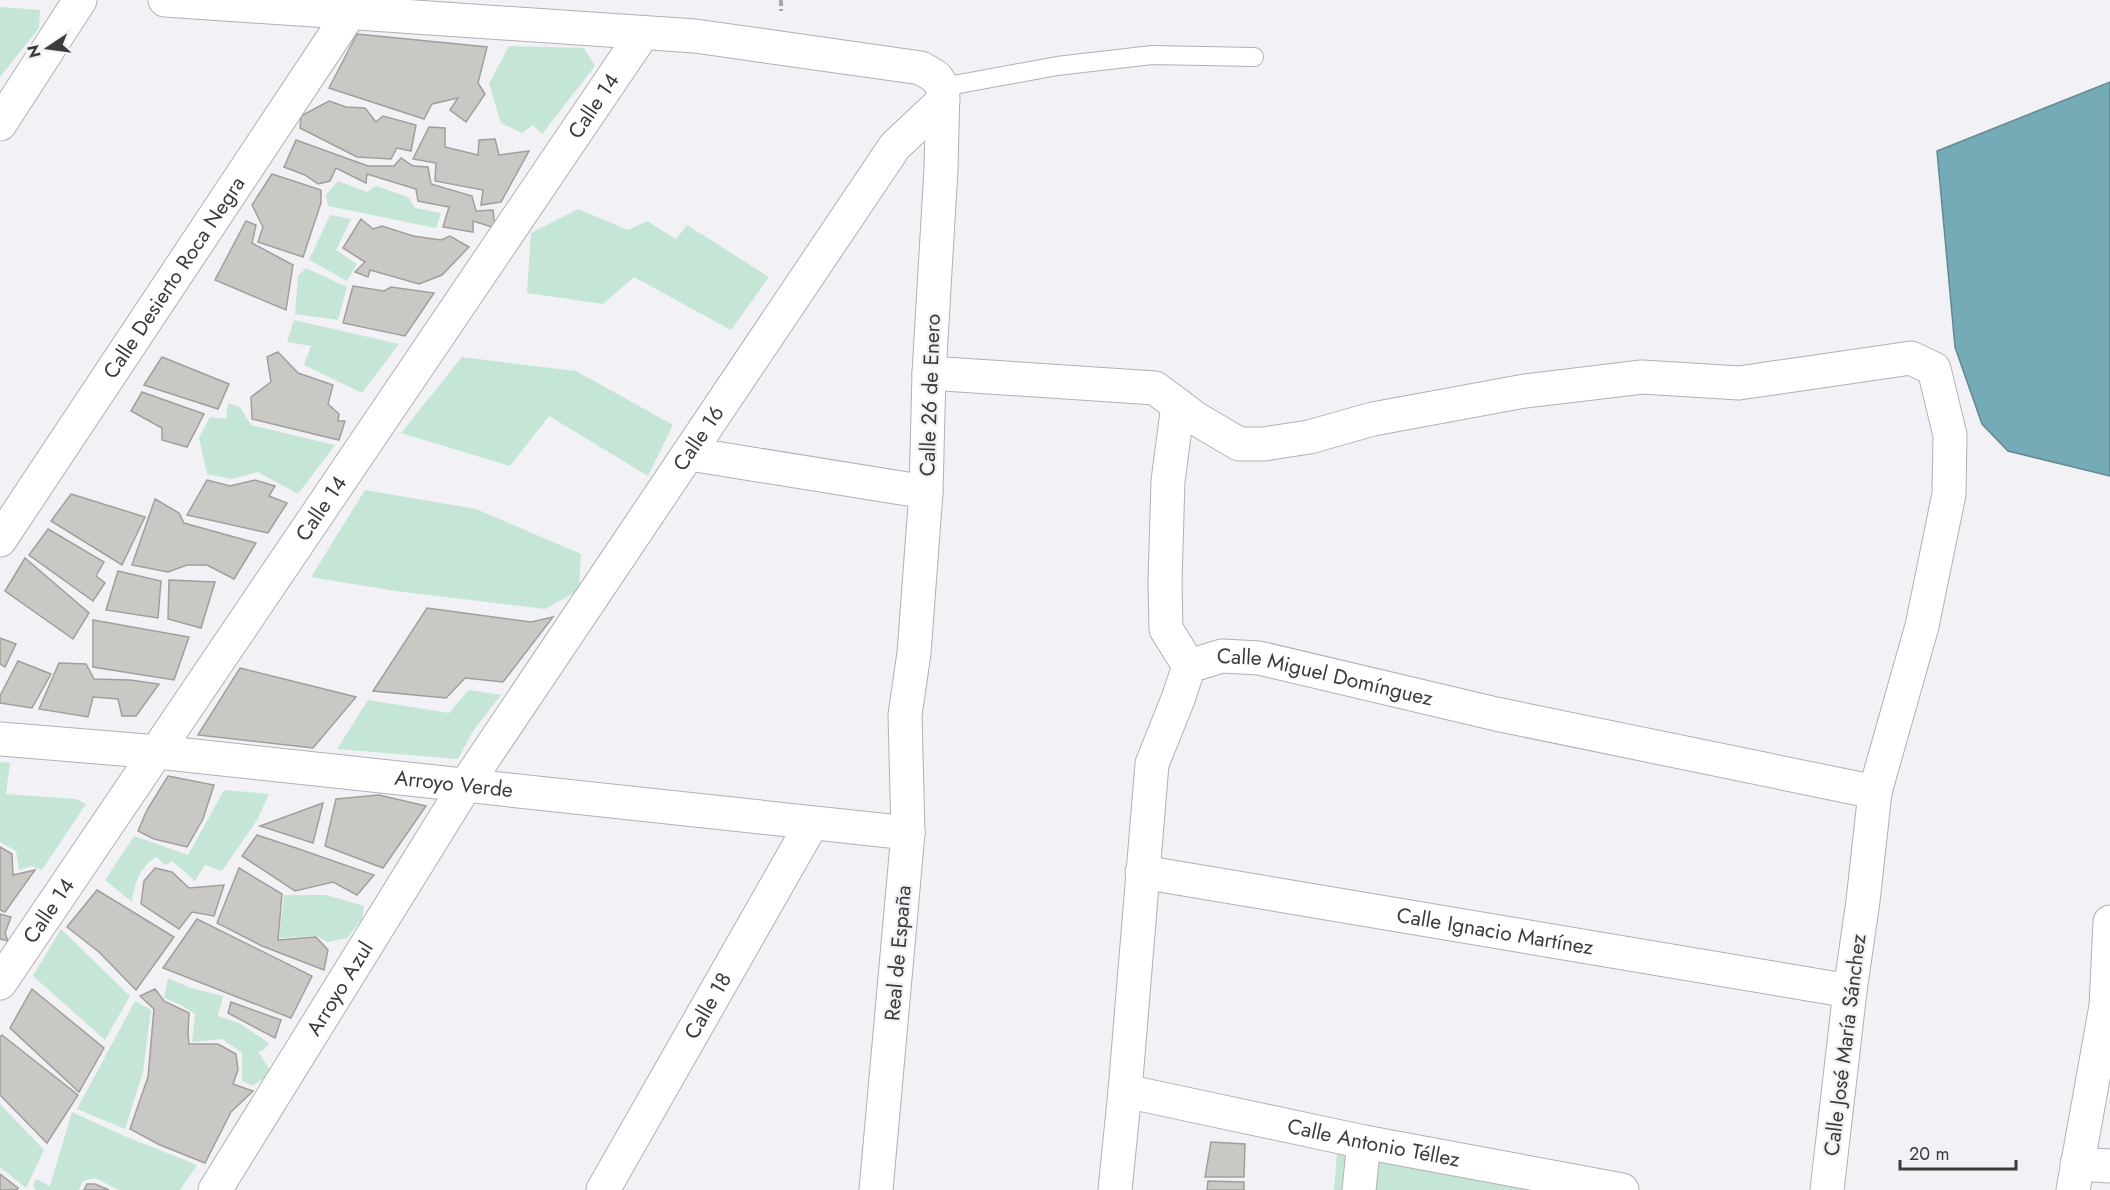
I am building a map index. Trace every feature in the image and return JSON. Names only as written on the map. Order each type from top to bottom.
[{"type":"street","points":[[0,124],[80,0]]},
{"type":"street","points":[[165,0],[695,36],[921,68],[940,88]]},
{"type":"street","name":"Calle Desierto Roca Negra","points":[[0,540],[349,14]]},
{"type":"street","name":"Calle 14","points":[[0,983],[643,33]]},
{"type":"street","name":"Calle 26 de Enero","points":[[905,715],[914,653],[926,492],[929,373],[941,169],[940,88]]},
{"type":"street","name":"Calle 16","points":[[465,786],[895,146],[940,88]]},
{"type":"street","points":[[929,373],[1155,388],[1212,429],[1239,444],[1264,444],[1309,437],[1373,419],[1525,391],[1642,377],[1739,382],[1911,358],[1934,369],[1950,435],[1949,494],[1922,626],[1875,792]]},
{"type":"street","points":[[1178,405],[1168,481],[1166,629],[1189,666]]},
{"type":"street","points":[[690,454],[926,492]]},
{"type":"street","name":"Calle Miguel Domínguez","points":[[1114,1190],[1125,1091],[1152,764],[1189,666],[1222,656],[1259,658],[1496,714],[1875,792]]},
{"type":"street","name":"Real de España","points":[[876,1190],[908,833],[905,715]]},
{"type":"street","name":"Arroyo Verde","points":[[0,739],[158,752],[908,833]]},
{"type":"street","name":"Arroyo Azul","points":[[215,1190],[465,786]]},
{"type":"street","name":"Calle José María Sánchez","points":[[1827,1190],[1875,792]]},
{"type":"street","name":"Calle 18","points":[[603,1190],[812,823]]},
{"type":"street","name":"Calle Ignacio Martínez","points":[[1142,872],[1850,991]]},
{"type":"street","points":[[2110,922],[2108,1006],[2075,1177],[2110,1166]]},
{"type":"street","name":"Calle Antonio Téllez","points":[[1125,1091],[1364,1142],[1602,1188]]},
{"type":"street","points":[[1359,1190],[1364,1142]]},
{"type":"lane","points":[[940,88],[1058,66],[1152,55],[1254,57]]},
{"type":"path","points":[[781,0],[781,6]]},
{"type":"green space","points":[[0,7],[40,10],[39,28],[0,77]]},
{"type":"green space","points":[[509,46],[584,48],[595,66],[542,134],[533,125],[522,133],[501,123],[489,84]]},
{"type":"green space","points":[[338,181],[367,192],[376,186],[408,197],[415,208],[441,213],[436,228],[328,206],[326,195]]},
{"type":"green space","points":[[578,209],[628,230],[647,221],[676,239],[687,225],[769,277],[731,330],[634,277],[603,304],[527,293],[531,233]]},
{"type":"green space","points":[[330,215],[351,219],[336,250],[357,264],[347,281],[309,260]]},
{"type":"green space","points":[[306,268],[347,287],[338,320],[295,314],[298,276]]},
{"type":"green space","points":[[294,320],[399,344],[362,393],[304,365],[311,346],[287,342]]},
{"type":"green space","points":[[462,357],[576,371],[673,425],[648,476],[549,416],[510,466],[401,433]]},
{"type":"green space","points":[[228,403],[240,407],[251,425],[335,445],[298,494],[258,472],[232,479],[207,474],[199,438],[210,417],[226,419]]},
{"type":"green space","points":[[365,490],[476,509],[581,554],[579,590],[545,609],[396,591],[311,577]]},
{"type":"green space","points":[[469,690],[501,695],[473,731],[458,759],[337,749],[368,700],[449,713]]},
{"type":"green space","points":[[0,762],[10,763],[6,794],[76,799],[86,804],[42,870],[31,866],[19,870],[16,851],[0,842]]},
{"type":"green space","points":[[224,790],[269,794],[257,820],[222,871],[205,865],[195,881],[172,861],[165,865],[156,857],[150,861],[139,876],[132,902],[105,880],[134,836],[188,855]]},
{"type":"green space","points":[[284,895],[326,895],[364,906],[362,919],[347,938],[327,942],[317,936],[279,938]]},
{"type":"green space","points":[[61,929],[130,996],[105,1040],[33,976]]},
{"type":"green space","points":[[168,978],[191,988],[223,996],[218,1016],[239,1023],[269,1043],[265,1049],[258,1052],[272,1073],[253,1086],[242,1081],[242,1053],[222,1039],[192,1042],[195,1014],[164,998]]},
{"type":"green space","points":[[135,1001],[151,1010],[143,1072],[125,1129],[77,1109]]},
{"type":"green space","points":[[0,1104],[44,1150],[26,1188],[0,1167]]},
{"type":"green space","points":[[72,1112],[197,1165],[180,1190],[119,1190],[95,1178],[83,1181],[79,1190],[36,1190],[33,1186],[36,1179],[50,1186]]},
{"type":"green space","points":[[1339,1129],[1563,1190],[1334,1190]]},
{"type":"water","points":[[2110,82],[2110,476],[2008,451],[1982,424],[1955,347],[1937,151]]},
{"type":"building","points":[[357,34],[487,47],[478,83],[485,94],[466,122],[450,110],[458,98],[432,104],[424,119],[329,88]]},
{"type":"building","points":[[329,101],[346,107],[365,108],[376,122],[383,116],[416,125],[411,151],[397,148],[391,159],[357,157],[300,128],[301,116]]},
{"type":"building","points":[[429,127],[445,128],[445,147],[478,155],[479,140],[495,139],[499,155],[529,151],[501,202],[481,205],[483,190],[435,181],[436,163],[413,159]]},
{"type":"building","points":[[296,140],[368,166],[394,166],[401,158],[413,166],[428,167],[431,184],[472,196],[476,211],[493,210],[495,228],[473,221],[473,232],[443,227],[449,207],[418,201],[416,189],[367,174],[366,183],[336,168],[330,181],[318,184],[305,175],[284,167]]},
{"type":"building","points":[[272,174],[321,190],[321,203],[303,257],[258,242],[263,227],[252,205]]},
{"type":"building","points":[[361,219],[373,229],[382,226],[413,236],[441,240],[450,236],[469,247],[442,275],[419,284],[370,270],[368,277],[355,272],[365,262],[343,248]]},
{"type":"building","points":[[246,221],[256,225],[252,243],[293,265],[286,310],[215,280]]},
{"type":"building","points":[[353,286],[384,291],[391,287],[434,293],[405,336],[343,323]]},
{"type":"building","points":[[278,352],[298,373],[333,385],[328,404],[339,414],[338,421],[345,421],[339,440],[252,419],[251,397],[271,382],[267,357]]},
{"type":"building","points":[[162,357],[229,384],[218,409],[144,385]]},
{"type":"building","points":[[142,392],[204,414],[187,447],[162,440],[162,428],[131,411]]},
{"type":"building","points":[[207,480],[230,486],[255,480],[275,486],[269,496],[287,503],[268,533],[187,515]]},
{"type":"building","points":[[71,494],[145,517],[122,565],[51,521]]},
{"type":"building","points":[[155,499],[179,513],[184,523],[256,543],[234,579],[207,565],[187,565],[168,572],[132,565]]},
{"type":"building","points":[[48,529],[104,562],[96,576],[105,583],[93,601],[29,555]]},
{"type":"building","points":[[25,558],[89,613],[73,639],[5,591]]},
{"type":"building","points":[[118,571],[161,581],[158,618],[106,610]]},
{"type":"building","points":[[169,580],[215,582],[201,628],[168,619]]},
{"type":"building","points":[[427,608],[531,622],[553,617],[503,682],[465,678],[446,698],[373,691]]},
{"type":"building","points":[[93,620],[189,637],[174,680],[93,667]]},
{"type":"building","points":[[0,638],[16,644],[5,667],[0,664]]},
{"type":"building","points":[[18,661],[51,674],[32,708],[0,703],[0,696]]},
{"type":"building","points":[[59,663],[86,664],[94,679],[159,684],[136,716],[122,716],[118,699],[93,697],[88,717],[39,709]]},
{"type":"building","points":[[240,668],[356,697],[313,748],[198,735]]},
{"type":"building","points":[[168,776],[214,785],[203,819],[187,847],[154,839],[138,831],[147,810]]},
{"type":"building","points":[[379,795],[426,806],[383,868],[325,846],[336,799]]},
{"type":"building","points":[[323,803],[313,843],[260,826]]},
{"type":"building","points":[[257,835],[374,875],[357,895],[333,882],[295,891],[242,856]]},
{"type":"building","points":[[0,847],[12,854],[13,875],[35,870],[5,912],[0,910]]},
{"type":"building","points":[[155,868],[172,872],[189,888],[224,885],[214,916],[192,912],[179,929],[141,904],[144,881]]},
{"type":"building","points":[[239,868],[282,894],[278,940],[316,937],[328,950],[324,970],[262,946],[217,923]]},
{"type":"building","points":[[97,890],[174,937],[136,990],[99,952],[67,927]]},
{"type":"building","points":[[0,914],[11,917],[5,933],[8,941],[0,939]]},
{"type":"building","points":[[197,919],[312,976],[291,1018],[163,968]]},
{"type":"building","points":[[32,989],[104,1048],[79,1092],[10,1028]]},
{"type":"building","points":[[155,989],[164,1001],[189,1013],[189,1044],[218,1044],[236,1054],[238,1070],[233,1084],[253,1091],[231,1112],[205,1163],[160,1145],[130,1129],[148,1077],[154,1009],[140,996]]},
{"type":"building","points":[[231,1002],[281,1020],[275,1038],[228,1013]]},
{"type":"building","points":[[2,1035],[78,1095],[47,1143],[0,1095],[0,1037]]},
{"type":"building","points":[[1211,1142],[1245,1144],[1244,1177],[1205,1177]]},
{"type":"building","points":[[0,1174],[18,1188],[17,1190],[0,1190]]},
{"type":"building","points":[[1208,1181],[1244,1182],[1244,1190],[1207,1190]]},
{"type":"building","points":[[87,1184],[95,1184],[109,1190],[84,1190]]}]
